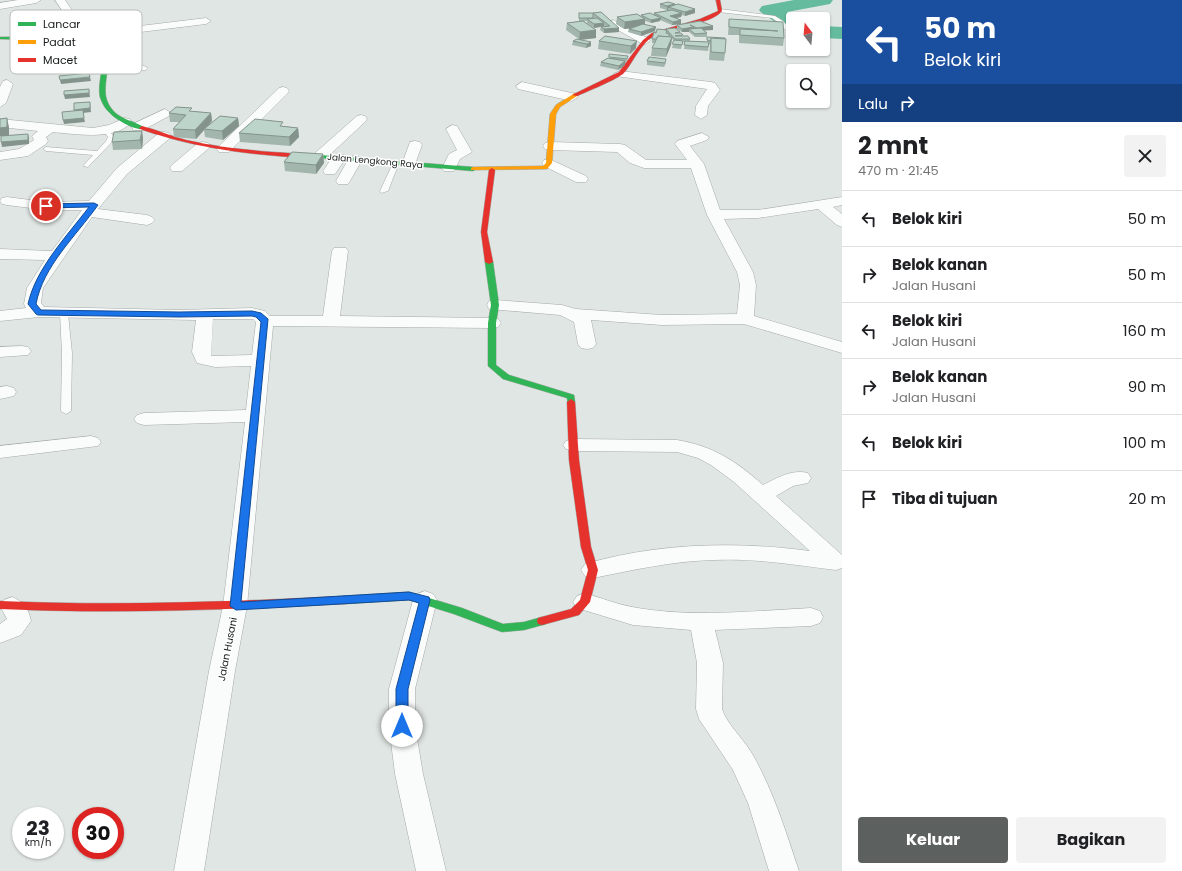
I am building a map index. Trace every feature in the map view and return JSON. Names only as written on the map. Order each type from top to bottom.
[{"type":"street","points":[[0,6],[36,0]]},
{"type":"street","points":[[60,0],[67,10]]},
{"type":"street","points":[[580,179],[550,163],[553,114],[561,103],[572,96],[620,74],[632,63],[645,41],[653,34],[705,19],[720,11],[718,0]]},
{"type":"street","points":[[613,23],[645,41]]},
{"type":"street","points":[[142,30],[205,24]]},
{"type":"street","points":[[0,38],[10,38]]},
{"type":"street","points":[[105,74],[103,98],[111,111],[125,122],[138,127],[161,140],[179,142]]},
{"type":"street","points":[[620,74],[711,86],[714,90],[702,106],[701,115]]},
{"type":"street","points":[[0,103],[7,84]]},
{"type":"street","points":[[522,86],[572,96]]},
{"type":"street","points":[[224,149],[283,90]]},
{"type":"street","points":[[138,127],[166,113]]},
{"type":"street","points":[[319,157],[361,119]]},
{"type":"street","points":[[0,124],[93,132],[106,130],[125,122]]},
{"type":"street","points":[[0,156],[29,151],[41,142],[39,136],[50,128]]},
{"type":"street","points":[[449,168],[454,157],[465,152],[452,129]]},
{"type":"street","points":[[702,137],[682,144],[697,164],[714,214],[746,272],[748,285],[745,319]]},
{"type":"street","points":[[38,312],[32,304],[34,292],[56,256],[122,171],[141,154],[161,140]]},
{"type":"street","name":"Jalan Lengkong Raya","points":[[179,142],[224,149],[449,168],[492,170],[537,169],[545,168],[550,163]]},
{"type":"street","points":[[403,164],[415,145]]},
{"type":"street","points":[[177,168],[203,146]]},
{"type":"street","points":[[550,146],[620,148],[635,160],[644,164],[697,164]]},
{"type":"street","points":[[330,171],[339,158]]},
{"type":"street","points":[[343,181],[355,160]]},
{"type":"street","points":[[6,606],[236,606],[409,596],[458,611],[488,624],[502,628],[524,626],[565,616],[575,612],[585,602],[593,570],[586,547],[573,445],[571,397],[506,377],[492,366],[492,323],[496,305],[484,232],[492,170]]},
{"type":"street","points":[[7,201],[46,206],[92,208],[147,220]]},
{"type":"street","points":[[714,214],[758,214],[842,201]]},
{"type":"street","points":[[821,204],[842,222]]},
{"type":"street","points":[[331,322],[340,251]]},
{"type":"street","points":[[0,254],[56,256]]},
{"type":"street","points":[[496,305],[562,310],[574,314],[662,320],[745,319],[842,348]]},
{"type":"street","points":[[0,316],[38,312],[64,314],[256,314],[265,321],[492,323]]},
{"type":"street","points":[[574,314],[582,320],[587,344]]},
{"type":"street","points":[[205,315],[201,352],[203,358],[215,362],[260,360]]},
{"type":"street","name":"Jalan Husani","points":[[188,871],[222,671],[236,606],[265,321]]},
{"type":"street","points":[[0,352],[22,351]]},
{"type":"street","points":[[144,419],[256,416]]},
{"type":"street","points":[[0,452],[91,442]]},
{"type":"street","points":[[573,445],[677,446],[689,448],[716,459],[733,469],[747,480],[836,562],[734,552],[700,552],[650,558],[593,570]]},
{"type":"street","points":[[761,494],[787,481],[801,478]]},
{"type":"street","points":[[425,600],[402,689],[402,726],[409,774],[431,871]]},
{"type":"street","points":[[585,602],[631,616],[662,620],[701,622],[811,617]]},
{"type":"street","points":[[0,634],[12,629],[19,621],[18,614],[6,606]]},
{"type":"street","points":[[701,622],[710,663],[709,709],[712,719],[736,750],[745,766],[762,803],[784,871]]},
{"type":"lane","points":[[720,11],[772,17],[781,22],[786,28]]},
{"type":"lane","points":[[86,166],[110,140],[106,130]]},
{"type":"lane","points":[[46,148],[97,153]]},
{"type":"lane","points":[[384,191],[403,164]]},
{"type":"lane","points":[[64,314],[67,353],[66,411]]},
{"type":"building","points":[[668,2],[675,4],[667,6],[660,4]]},
{"type":"building","points":[[678,4],[695,9],[685,12],[668,7]]},
{"type":"building","points":[[672,10],[682,13],[670,16],[681,20],[673,22],[654,13]]},
{"type":"building","points":[[601,12],[619,28],[604,29],[601,27],[610,26],[593,13]]},
{"type":"building","points":[[579,13],[593,13],[593,18],[579,18]]},
{"type":"building","points":[[650,13],[661,18],[651,20],[641,15]]},
{"type":"building","points":[[637,14],[645,19],[625,22],[617,17]]},
{"type":"building","points":[[597,18],[604,23],[594,24],[587,19]]},
{"type":"building","points":[[729,19],[783,22],[784,38],[740,35],[740,29],[778,31],[729,27]]},
{"type":"building","points":[[583,21],[596,30],[580,32],[567,23]]},
{"type":"building","points":[[700,21],[713,26],[697,28],[690,25],[694,27],[682,29],[677,25]]},
{"type":"building","points":[[643,24],[656,27],[641,32],[629,29]]},
{"type":"building","points":[[675,28],[680,32],[675,33],[681,33],[683,35],[675,36],[688,36],[690,39],[675,39],[666,29]]},
{"type":"building","points":[[701,28],[707,33],[695,34],[689,29]]},
{"type":"building","points":[[657,29],[667,30],[666,33],[669,34],[669,37],[658,36],[656,39],[652,39],[654,32],[656,33]]},
{"type":"building","points":[[605,36],[637,41],[631,46],[599,41]]},
{"type":"building","points":[[658,36],[672,37],[667,49],[652,48]]},
{"type":"building","points":[[707,37],[725,39],[711,38],[711,41],[707,40]]},
{"type":"building","points":[[711,38],[726,39],[725,53],[711,52]]},
{"type":"building","points":[[577,39],[591,42],[587,44],[573,41]]},
{"type":"building","points":[[674,40],[683,41],[682,45],[672,44]]},
{"type":"building","points":[[685,41],[709,42],[708,47],[684,45]]},
{"type":"building","points":[[609,54],[628,56],[627,59],[609,57]]},
{"type":"building","points":[[649,57],[666,59],[665,63],[647,61]]},
{"type":"building","points":[[608,58],[625,61],[619,66],[601,62]]},
{"type":"building","points":[[89,74],[90,77],[60,80],[59,76]]},
{"type":"building","points":[[89,89],[89,93],[64,95],[64,91]]},
{"type":"building","points":[[90,102],[90,108],[74,110],[74,103]]},
{"type":"building","points":[[176,107],[192,108],[189,111],[211,113],[195,130],[173,129],[186,115],[169,113]]},
{"type":"building","points":[[83,110],[84,118],[63,120],[62,112]]},
{"type":"building","points":[[220,116],[238,118],[222,131],[204,129]]},
{"type":"building","points":[[7,118],[7,127],[0,128],[0,119]]},
{"type":"building","points":[[255,119],[283,122],[280,126],[298,128],[289,137],[239,133]]},
{"type":"building","points":[[142,131],[140,140],[112,142],[114,132]]},
{"type":"building","points":[[28,134],[28,140],[1,142],[1,136]]},
{"type":"building","points":[[292,152],[323,154],[316,165],[284,162]]},
{"type":"waterway","points":[[786,19],[771,13],[768,10],[824,0]]},
{"type":"waterway","points":[[830,32],[842,33]]},
{"type":"traffic: fast","points":[[0,38],[10,38]]},
{"type":"traffic: fast","points":[[103,74],[103,98],[108,108],[119,118],[142,128]]},
{"type":"traffic: fast","points":[[307,156],[473,169]]},
{"type":"traffic: fast","points":[[489,262],[495,305],[492,323],[492,366],[506,377],[571,397],[571,402]]},
{"type":"traffic: fast","points":[[344,600],[409,596],[458,611],[502,628],[524,626],[542,621]]},
{"type":"traffic: slow","points":[[473,169],[545,168],[549,163],[553,114],[558,106],[575,95]]},
{"type":"traffic: jam","points":[[575,95],[621,73],[645,41],[654,34],[702,20],[718,13],[720,11],[718,0]]},
{"type":"traffic: jam","points":[[142,128],[182,141],[223,149],[307,156]]},
{"type":"traffic: jam","points":[[489,262],[484,232],[492,170]]},
{"type":"traffic: jam","points":[[542,621],[575,612],[585,602],[593,570],[586,547],[574,460],[571,402]]},
{"type":"traffic: jam","points":[[0,605],[129,608],[344,600]]},
{"type":"route","points":[[46,206],[94,205],[56,256],[35,288],[32,304],[33,308],[38,312],[64,314],[179,315],[252,313],[259,315],[265,321],[236,606],[409,596],[425,600],[402,689],[402,726]]}]
